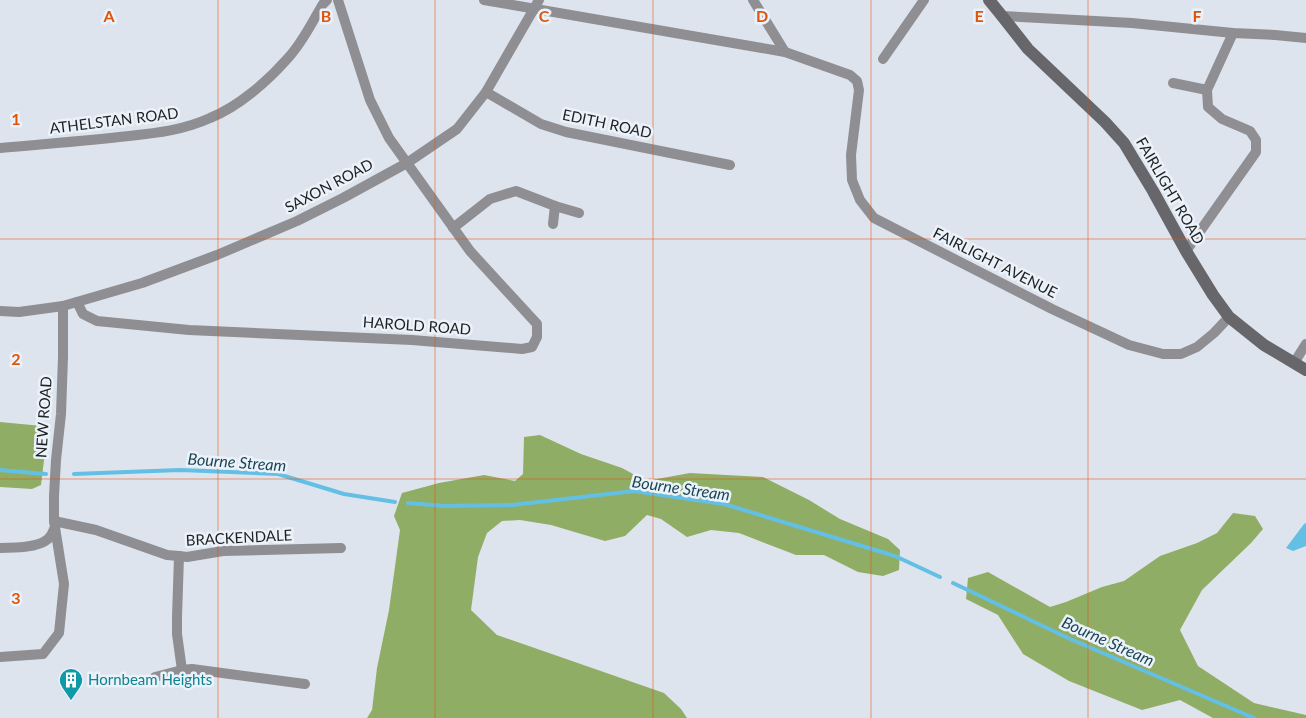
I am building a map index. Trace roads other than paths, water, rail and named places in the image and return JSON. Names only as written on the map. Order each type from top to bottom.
[{"type":"street","name":"ATHELSTAN ROAD","points":[[0,148],[150,134],[180,129],[212,118],[236,104],[284,63],[303,38],[327,0]]},
{"type":"street","name":"HAROLD ROAD","points":[[77,302],[83,314],[98,321],[189,330],[412,340],[522,349],[532,347],[537,337],[537,324],[470,251],[389,138],[370,100],[338,0]]},
{"type":"street","points":[[484,0],[785,52]]},
{"type":"street","name":"SAXON ROAD","points":[[63,306],[142,283],[217,256],[297,221],[407,163],[457,129],[486,92],[539,0]]},
{"type":"street","points":[[753,0],[785,52]]},
{"type":"street","points":[[883,58],[924,0]]},
{"type":"street","name":"FAIRLIGHT ROAD","points":[[989,0],[1028,49],[1105,122],[1124,143],[1186,251],[1213,295],[1229,316],[1264,345],[1306,370]]},
{"type":"street","points":[[1002,16],[1132,23],[1306,38]]},
{"type":"street","points":[[1186,251],[1256,152],[1256,140],[1250,131],[1222,119],[1208,107],[1207,90],[1233,33]]},
{"type":"street","name":"FAIRLIGHT AVENUE","points":[[785,52],[850,75],[857,81],[860,90],[851,155],[852,180],[860,200],[874,218],[1052,309],[1129,345],[1164,354],[1181,354],[1197,347],[1214,333],[1229,316]]},
{"type":"street","points":[[1173,83],[1207,90]]},
{"type":"street","name":"EDITH ROAD","points":[[486,92],[541,124],[566,132],[730,165]]},
{"type":"street","points":[[453,228],[490,199],[516,191],[578,213]]},
{"type":"street","points":[[553,224],[555,206]]},
{"type":"street","points":[[0,311],[19,312],[63,306]]},
{"type":"street","name":"NEW ROAD","points":[[0,657],[43,654],[59,633],[64,584],[54,525],[54,496],[56,460],[62,414],[63,306]]},
{"type":"street","points":[[1294,363],[1306,344]]},
{"type":"street","points":[[0,548],[35,545],[48,539],[54,525]]},
{"type":"street","name":"BRACKENDALE","points":[[54,525],[96,530],[167,555],[187,557],[224,551],[341,548]]},
{"type":"street","points":[[179,556],[177,617],[182,670]]},
{"type":"street","points":[[154,677],[192,669],[305,684]]},
{"type":"water","points":[[1306,523],[1306,546],[1293,551],[1286,548],[1304,524]]},
{"type":"waterway","name":"Bourne Stream","points":[[0,470],[46,474]]},
{"type":"waterway","name":"Bourne Stream","points":[[74,474],[180,470],[278,474],[344,494],[395,502]]},
{"type":"waterway","name":"Bourne Stream","points":[[408,503],[445,506],[512,505],[634,491],[724,504],[895,556],[940,577]]},
{"type":"waterway","name":"Bourne Stream","points":[[953,583],[1068,638],[1254,718]]},
{"type":"place","name":"Hornbeam Heights","points":[[71,701]]}]
